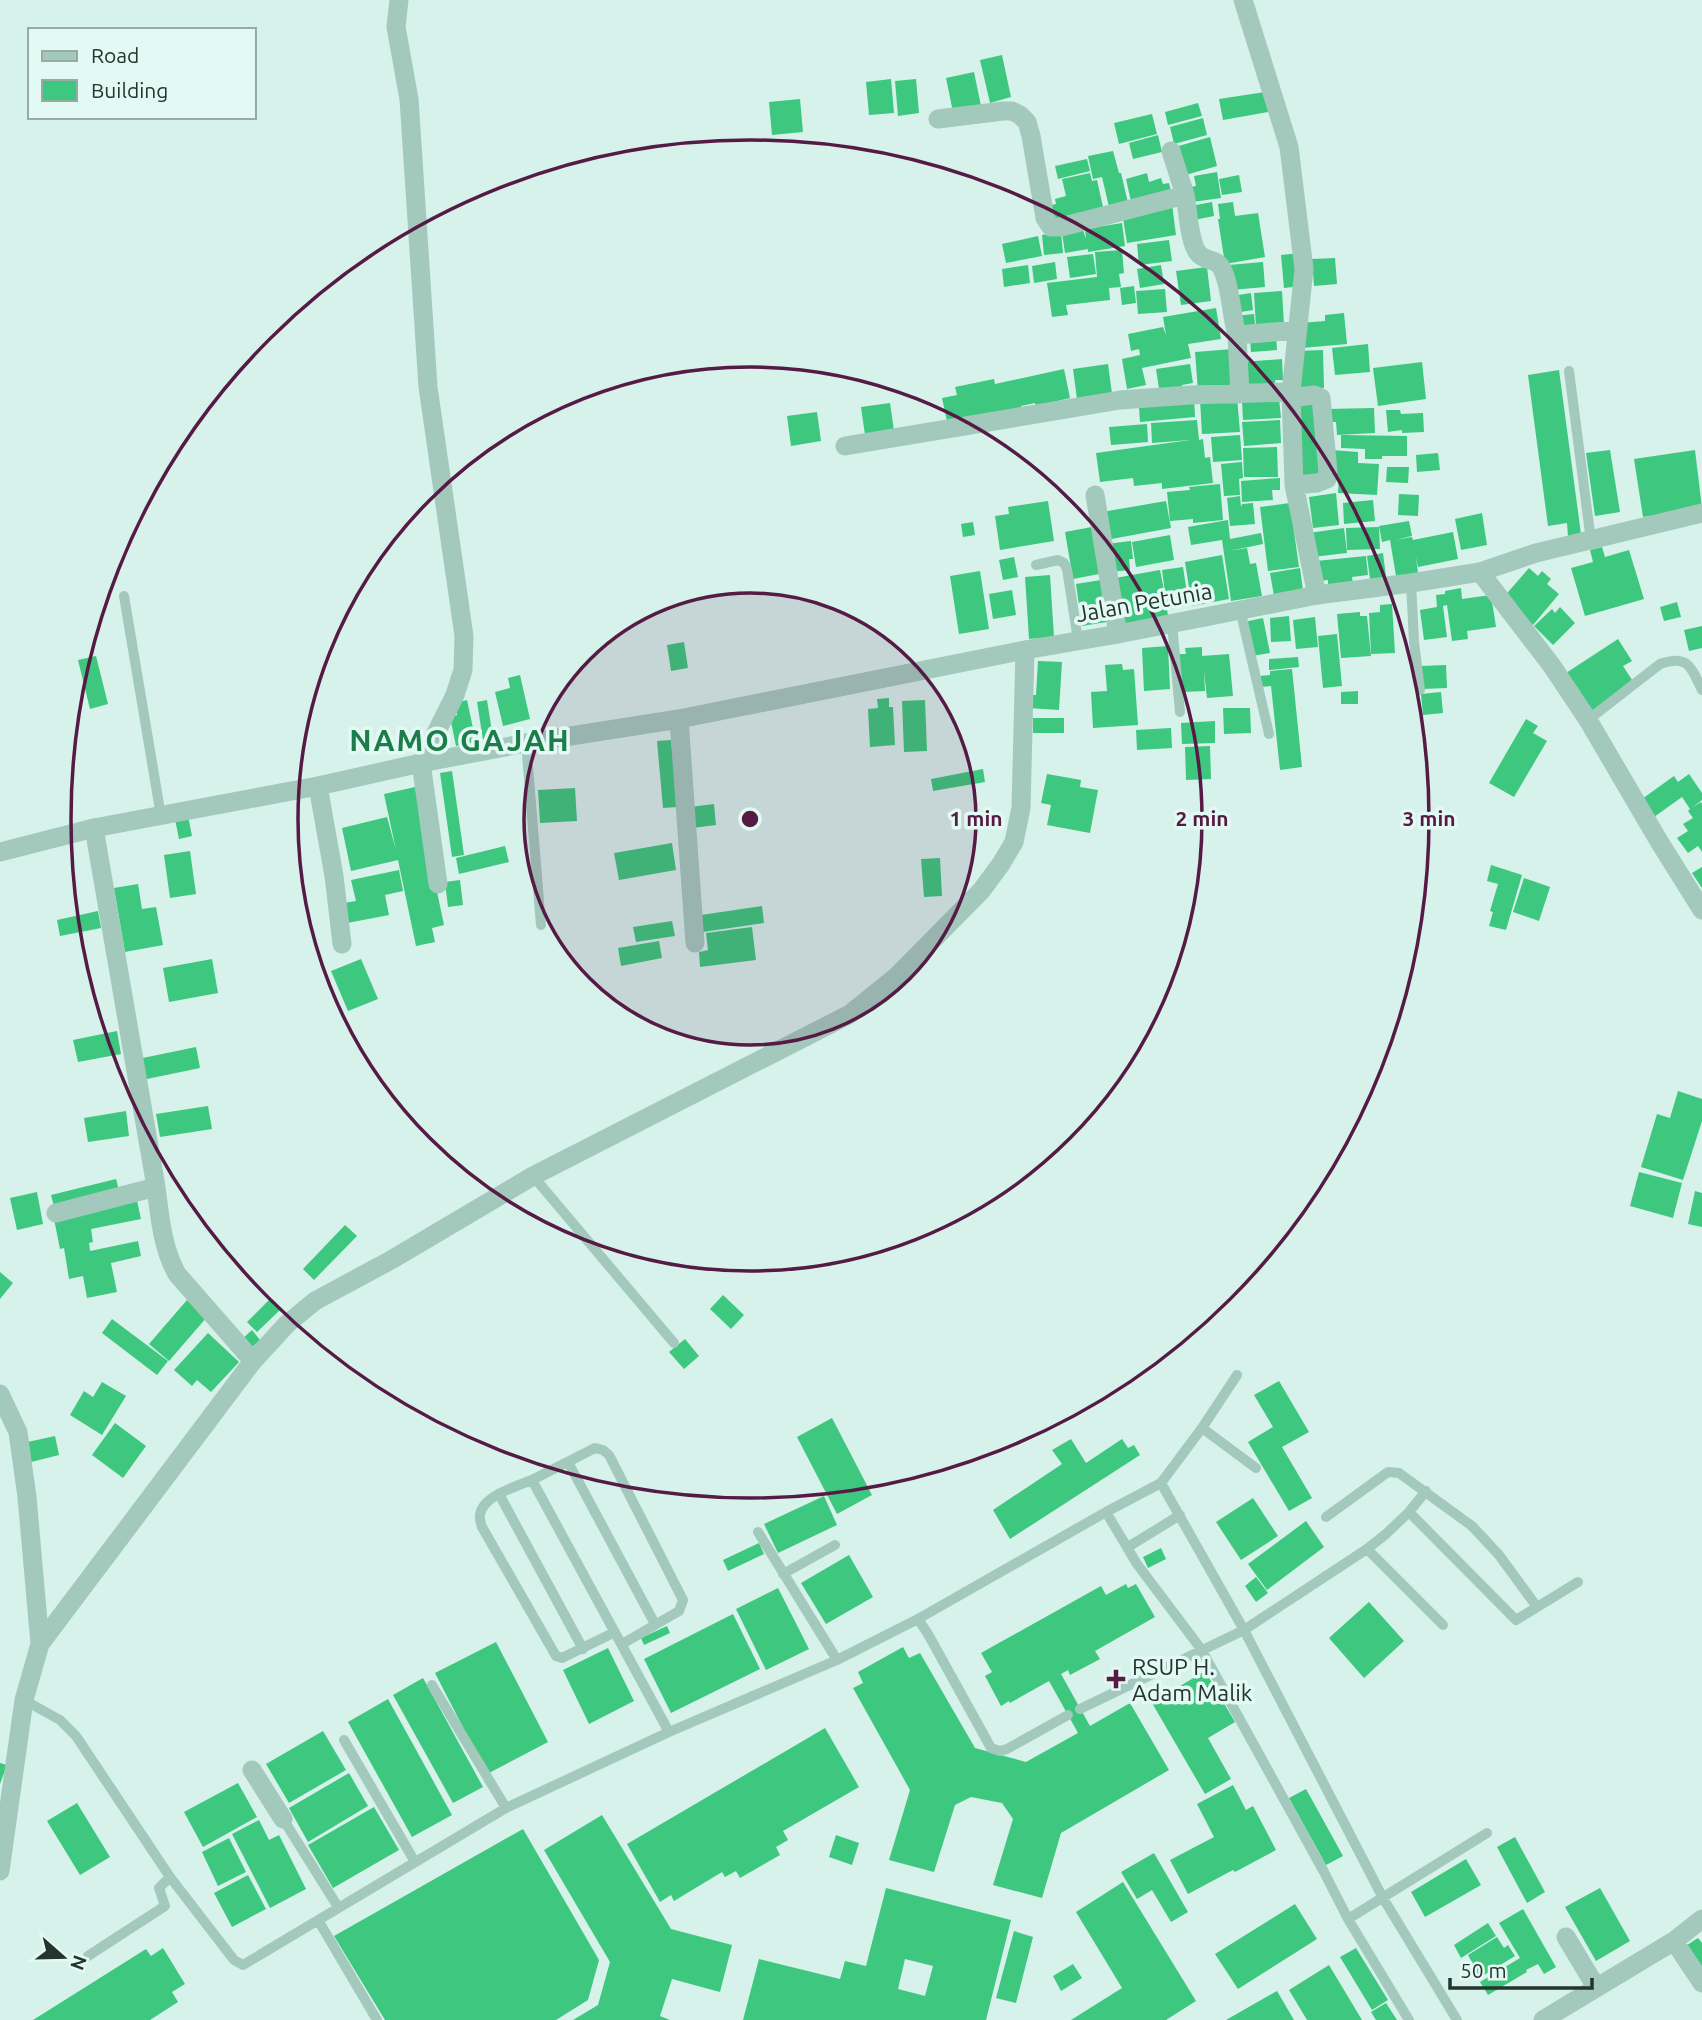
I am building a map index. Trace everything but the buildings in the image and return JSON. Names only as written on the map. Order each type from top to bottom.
[{"type":"street","points":[[399,0],[396,27],[409,99],[428,387],[464,636],[463,670],[455,695],[421,763],[438,884]]},
{"type":"street","points":[[1243,0],[1289,147],[1304,269],[1291,395],[1294,485],[1317,595]]},
{"type":"street","points":[[938,119],[1003,111],[1020,115],[1027,122],[1031,136],[1045,218],[1051,227],[1061,227],[1185,195]]},
{"type":"street","points":[[1171,151],[1185,195],[1193,242],[1198,254],[1212,259],[1223,268],[1237,335],[1240,394]]},
{"type":"street","points":[[1237,335],[1298,330]]},
{"type":"street","points":[[845,446],[1120,400],[1190,395],[1314,395],[1321,398],[1327,479],[1294,485]]},
{"type":"street","points":[[1095,495],[1118,634]]},
{"type":"street","name":"Jalan Petunia","points":[[0,852],[94,828],[526,743],[679,719],[1025,649],[1118,634],[1317,595],[1480,572],[1536,553],[1702,513]]},
{"type":"street","points":[[1480,572],[1552,666],[1588,720],[1702,910]]},
{"type":"street","points":[[40,1644],[253,1361],[287,1324],[315,1301],[391,1260],[533,1176],[850,1014],[896,977],[981,891],[1014,842],[1021,808],[1025,649]]},
{"type":"street","points":[[679,719],[695,943]]},
{"type":"street","points":[[318,786],[334,876],[342,944]]},
{"type":"street","points":[[94,828],[169,1260],[177,1274],[253,1361]]},
{"type":"street","points":[[56,1213],[156,1187]]},
{"type":"street","points":[[0,1394],[18,1432],[27,1497],[40,1644],[24,1700],[0,1871]]},
{"type":"street","points":[[251,1770],[283,1819]]},
{"type":"street","points":[[1543,2020],[1674,1941],[1702,1919]]},
{"type":"street","points":[[1566,1937],[1596,1987]]},
{"type":"street","points":[[1674,1941],[1702,1983]]},
{"type":"lane","points":[[1569,371],[1591,541]]},
{"type":"lane","points":[[1037,565],[1058,560],[1064,563],[1078,640]]},
{"type":"lane","points":[[1411,583],[1420,690]]},
{"type":"lane","points":[[124,596],[161,816]]},
{"type":"lane","points":[[1240,610],[1269,734]]},
{"type":"lane","points":[[1172,623],[1180,712]]},
{"type":"lane","points":[[1588,720],[1660,664],[1673,660],[1681,660],[1693,670],[1702,690]]},
{"type":"lane","points":[[526,743],[541,925]]},
{"type":"lane","points":[[533,1176],[674,1343]]},
{"type":"lane","points":[[24,1700],[60,1720],[76,1736],[170,1877],[234,1960],[243,1965],[506,1808],[669,1732],[837,1660],[918,1619],[1161,1483],[1237,1376]]},
{"type":"lane","points":[[1202,1428],[1256,1468]]},
{"type":"lane","points":[[615,1632],[562,1658],[556,1656],[482,1527],[480,1514],[485,1503],[499,1494],[594,1448],[603,1450],[608,1455],[683,1600],[679,1611],[622,1644]]},
{"type":"lane","points":[[568,1462],[655,1624]]},
{"type":"lane","points":[[1326,1517],[1388,1472],[1399,1474],[1472,1526],[1499,1555],[1536,1607]]},
{"type":"lane","points":[[532,1480],[669,1732]]},
{"type":"lane","points":[[1161,1483],[1244,1630],[1383,1898],[1457,2020]]},
{"type":"lane","points":[[1080,1709],[1244,1630],[1387,1534],[1426,1492]]},
{"type":"lane","points":[[499,1494],[583,1649]]},
{"type":"lane","points":[[1106,1512],[1138,1564],[1201,1649],[1348,1919],[1409,2020]]},
{"type":"lane","points":[[1409,1512],[1516,1620],[1578,1582]]},
{"type":"lane","points":[[1128,1546],[1180,1515]]},
{"type":"lane","points":[[758,1532],[837,1660]]},
{"type":"lane","points":[[783,1574],[835,1545]]},
{"type":"lane","points":[[1367,1549],[1443,1625]]},
{"type":"lane","points":[[918,1619],[991,1748],[1000,1751],[1007,1749],[1068,1716]]},
{"type":"lane","points":[[432,1685],[506,1808]]},
{"type":"lane","points":[[344,1740],[415,1862]]},
{"type":"lane","points":[[283,1819],[338,1908]]},
{"type":"lane","points":[[1348,1919],[1487,1833]]},
{"type":"lane","points":[[88,1956],[165,1906],[159,1888],[170,1877]]},
{"type":"lane","points":[[318,1920],[377,2020]]},
{"type":"place","name":"RSUP H. Adam Malik","points":[[1116,1679]]},
{"type":"district","name":"NAMO GAJAH","points":[[460,740]]}]
